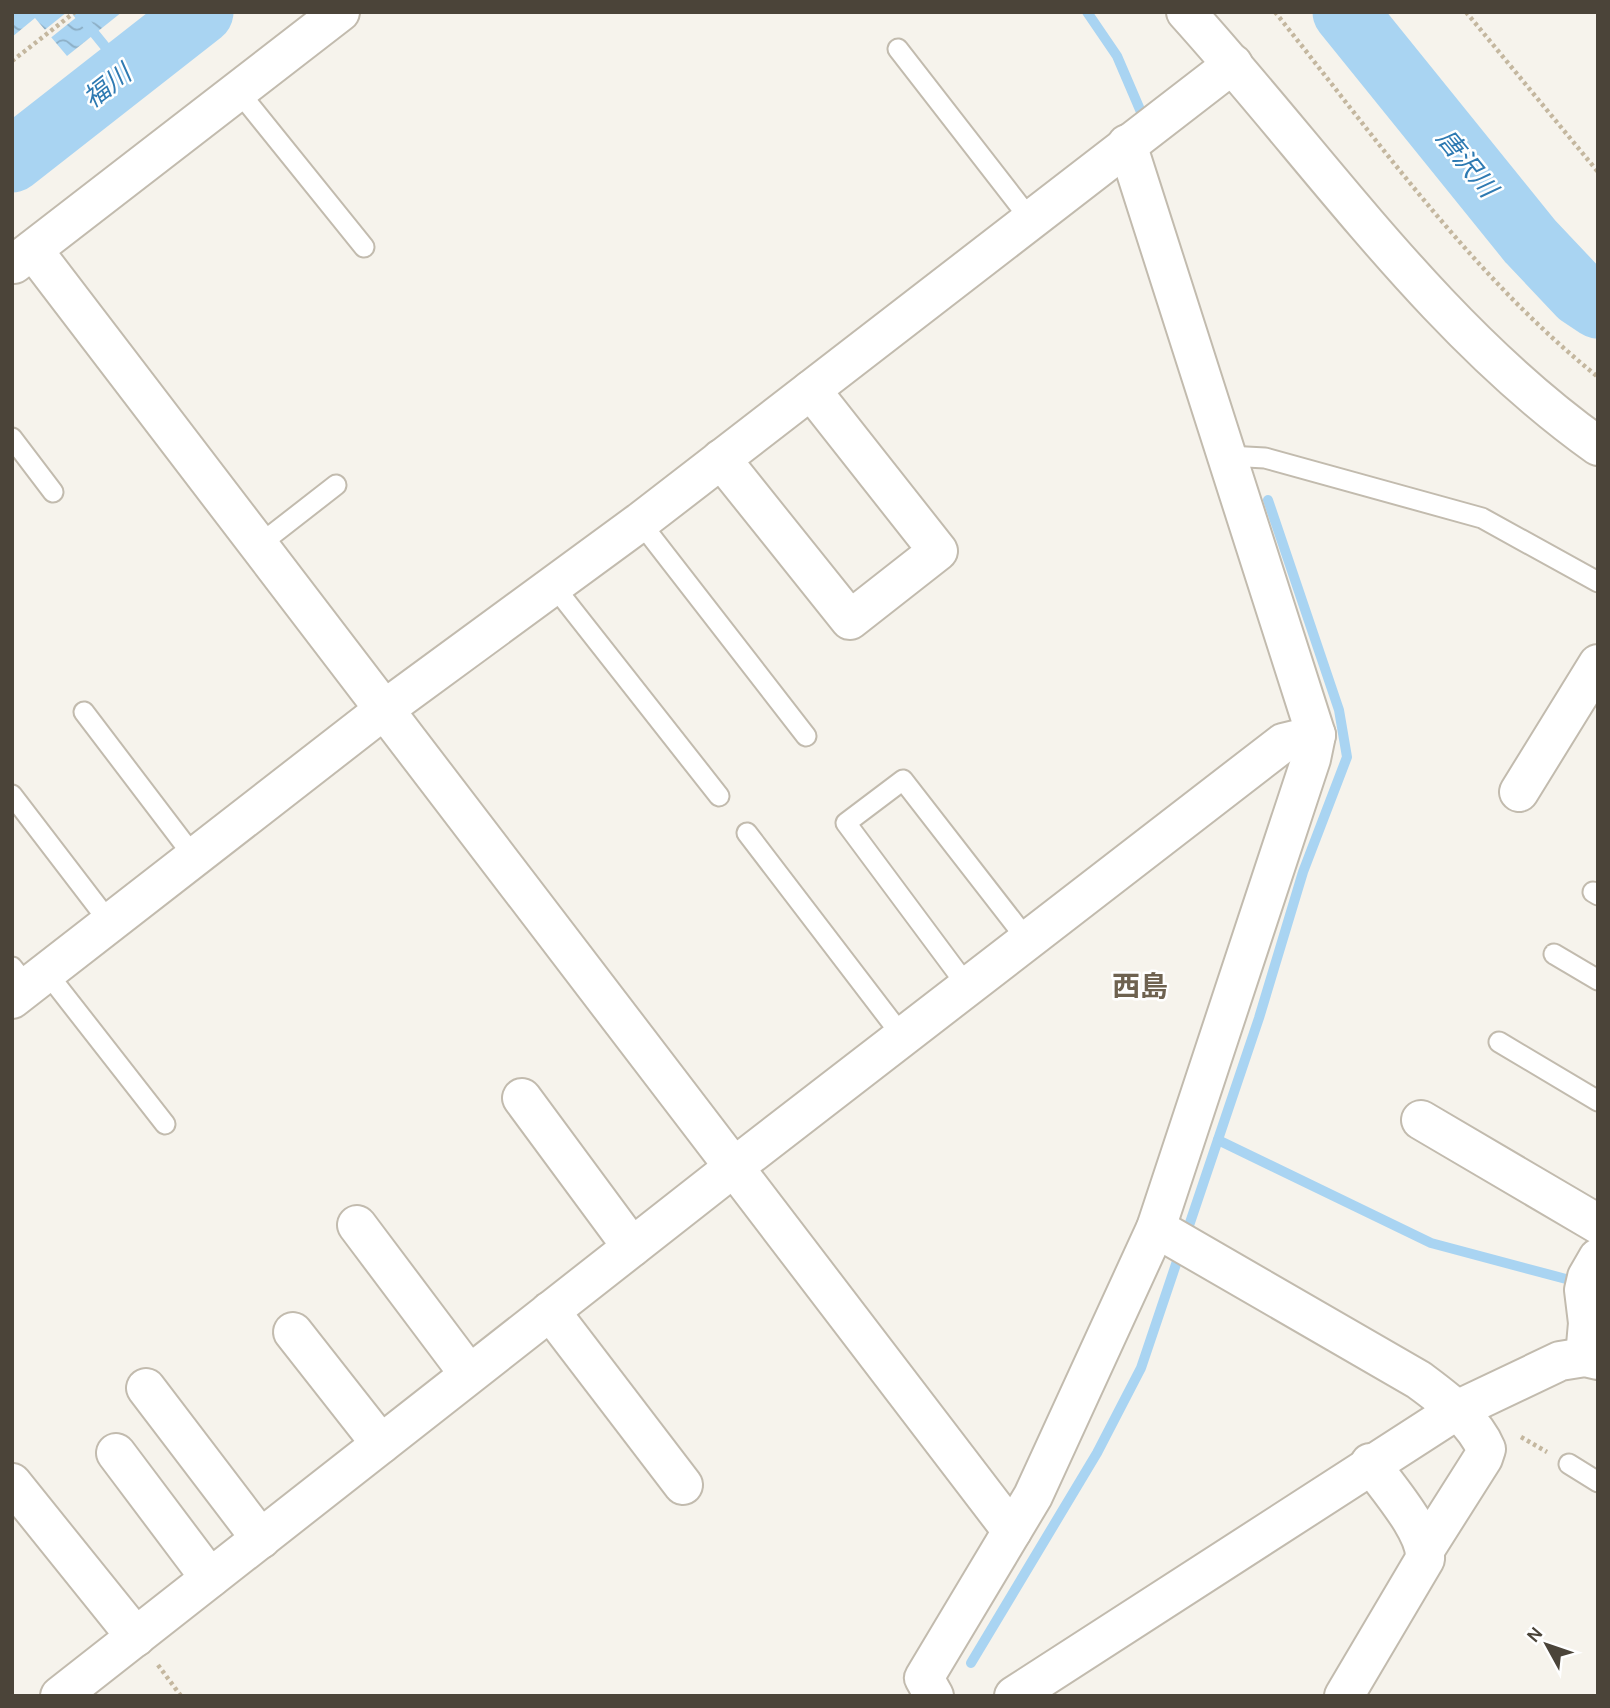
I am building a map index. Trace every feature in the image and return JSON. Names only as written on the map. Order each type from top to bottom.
[{"type":"street","points":[[340,12],[22,258],[259,545],[1012,1531]]},
{"type":"street","points":[[1186,12],[1445,310],[1563,422],[1598,446]]},
{"type":"street","points":[[25,981],[110,923],[385,709],[640,522],[1233,64]]},
{"type":"street","points":[[934,1696],[924,1678],[1033,1496],[1156,1228],[1307,772],[1316,735],[1127,144]]},
{"type":"street","points":[[721,459],[850,620],[938,551],[811,390]]},
{"type":"street","points":[[1519,792],[1598,664]]},
{"type":"street","points":[[60,1696],[734,1167],[1283,743],[1316,735]]},
{"type":"street","points":[[522,1098],[632,1247]]},
{"type":"street","points":[[1421,1120],[1598,1224]]},
{"type":"street","points":[[357,1225],[469,1374]]},
{"type":"street","points":[[1156,1228],[1419,1380],[1457,1410],[1480,1436],[1486,1449],[1426,1548],[1425,1559],[1344,1696]]},
{"type":"street","points":[[1014,1696],[1370,1463],[1457,1410],[1560,1361],[1591,1359],[1584,1290],[1587,1277],[1598,1258]]},
{"type":"street","points":[[550,1311],[683,1485]]},
{"type":"street","points":[[293,1332],[381,1444]]},
{"type":"street","points":[[146,1388],[261,1539]]},
{"type":"street","points":[[116,1453],[210,1578]]},
{"type":"street","points":[[1370,1463],[1418,1532],[1426,1548]]},
{"type":"street","points":[[12,1483],[136,1636]]},
{"type":"lane","points":[[898,49],[1030,219]]},
{"type":"lane","points":[[240,92],[364,247]]},
{"type":"lane","points":[[12,438],[53,492]]},
{"type":"lane","points":[[1228,456],[1265,458],[1482,518],[1598,582]]},
{"type":"lane","points":[[259,545],[336,485]]},
{"type":"lane","points":[[640,522],[806,736]]},
{"type":"lane","points":[[553,585],[719,796]]},
{"type":"lane","points":[[84,712],[195,858]]},
{"type":"lane","points":[[968,987],[846,822],[903,780],[1028,940]]},
{"type":"lane","points":[[12,795],[110,923]]},
{"type":"lane","points":[[747,833],[903,1037]]},
{"type":"lane","points":[[1554,954],[1598,980]]},
{"type":"lane","points":[[25,981],[165,1124]]},
{"type":"lane","points":[[1499,1042],[1598,1101]]},
{"type":"lane","points":[[1569,1464],[1598,1482]]},
{"type":"path","points":[[12,61],[75,12]]},
{"type":"path","points":[[1275,12],[1482,266],[1566,352],[1598,377]]},
{"type":"path","points":[[1466,12],[1598,172]]},
{"type":"path","points":[[1486,1449],[1509,1436],[1520,1436],[1569,1464]]},
{"type":"water","points":[[12,12],[122,12],[67,56],[35,18],[12,37]]},
{"type":"pier","points":[[67,12],[83,12],[48,40],[42,32]]},
{"type":"waterway","points":[[77,12],[125,71]]},
{"type":"waterway","name":"福川","points":[[12,160],[201,12]]},
{"type":"waterway","points":[[1087,12],[1117,56],[1141,112]]},
{"type":"waterway","name":"唐沢川","points":[[1345,12],[1530,241],[1580,294],[1598,306]]},
{"type":"waterway","points":[[971,1663],[1097,1453],[1141,1368],[1259,1018],[1303,872],[1347,757],[1339,710],[1268,500]]},
{"type":"waterway","points":[[1218,1140],[1431,1243],[1566,1279]]},
{"type":"district","name":"西島","points":[[1140,986]]}]
